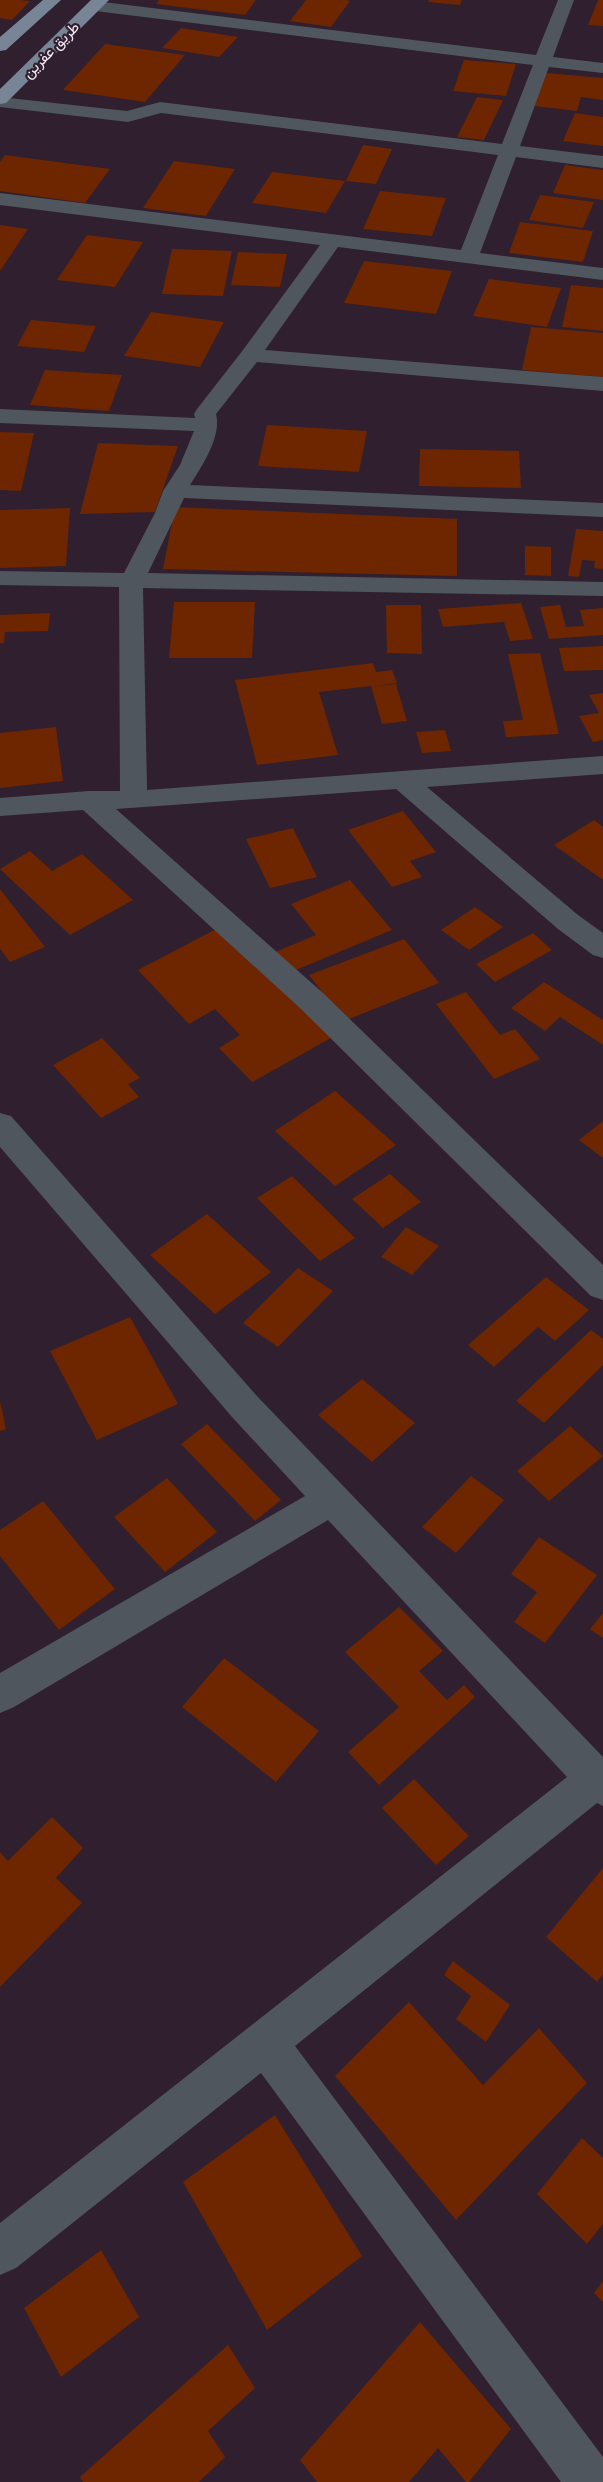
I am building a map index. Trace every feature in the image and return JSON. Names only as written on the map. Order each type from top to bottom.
[{"type":"main road","name":"طريق عفرين","points":[[0,46],[53,0]]},
{"type":"main road","name":"طريق عفرين","points":[[0,101],[98,3]]},
{"type":"street","points":[[468,257],[566,0]]},
{"type":"street","points":[[98,3],[603,68]]},
{"type":"street","points":[[0,101],[128,117],[160,106],[603,162]]},
{"type":"street","points":[[0,199],[603,274]]},
{"type":"street","points":[[134,800],[131,582],[167,513],[174,491],[191,465],[208,425],[205,414],[251,355],[333,240]]},
{"type":"street","points":[[251,355],[603,384]]},
{"type":"street","points":[[0,416],[208,425]]},
{"type":"street","points":[[174,491],[603,510]]},
{"type":"street","points":[[0,578],[603,589]]},
{"type":"street","points":[[0,807],[89,800],[134,800],[603,765]]},
{"type":"street","points":[[402,780],[568,922],[603,948]]},
{"type":"street","points":[[89,800],[312,1001],[603,1286]]},
{"type":"street","points":[[0,1125],[244,1406],[600,1782],[265,2042],[0,2252]]},
{"type":"street","points":[[0,1694],[332,1498]]},
{"type":"street","points":[[265,2042],[591,2482]]},
{"type":"building","points":[[0,0],[30,1],[12,20],[0,18]]},
{"type":"building","points":[[159,0],[256,0],[245,15],[156,4]]},
{"type":"building","points":[[306,0],[350,1],[331,27],[290,21]]},
{"type":"building","points":[[429,0],[462,0],[460,5],[428,2]]},
{"type":"building","points":[[598,0],[603,0],[603,26],[588,25]]},
{"type":"building","points":[[181,28],[238,37],[219,57],[162,48]]},
{"type":"building","points":[[105,44],[185,55],[145,102],[63,90]]},
{"type":"building","points":[[464,60],[516,64],[506,96],[453,91]]},
{"type":"building","points":[[547,73],[603,78],[603,100],[581,97],[577,111],[534,106]]},
{"type":"building","points":[[477,97],[503,100],[484,140],[457,137]]},
{"type":"building","points":[[575,113],[603,117],[603,146],[563,141]]},
{"type":"building","points":[[363,145],[392,149],[376,184],[346,181]]},
{"type":"building","points":[[5,155],[110,169],[85,203],[0,191],[0,162]]},
{"type":"building","points":[[174,161],[235,169],[206,216],[143,208]]},
{"type":"building","points":[[565,165],[603,170],[603,200],[553,193]]},
{"type":"building","points":[[272,172],[345,181],[326,213],[252,203]]},
{"type":"building","points":[[380,191],[446,198],[432,236],[363,229]]},
{"type":"building","points":[[540,195],[594,202],[583,228],[529,220]]},
{"type":"building","points":[[520,222],[593,231],[583,262],[509,253]]},
{"type":"building","points":[[0,225],[28,229],[0,271]]},
{"type":"building","points":[[87,235],[143,242],[115,287],[57,280]]},
{"type":"building","points":[[172,249],[232,251],[223,296],[162,294]]},
{"type":"building","points":[[238,252],[287,254],[280,287],[231,285]]},
{"type":"building","points":[[364,261],[452,271],[436,314],[344,303]]},
{"type":"building","points":[[489,279],[561,288],[547,327],[473,316]]},
{"type":"building","points":[[571,285],[603,288],[603,331],[562,327]]},
{"type":"building","points":[[151,312],[224,322],[200,367],[124,356]]},
{"type":"building","points":[[31,320],[96,326],[84,352],[17,346]]},
{"type":"building","points":[[531,327],[603,333],[603,377],[522,370]]},
{"type":"building","points":[[45,370],[122,375],[109,411],[30,405]]},
{"type":"building","points":[[267,425],[367,431],[359,472],[258,466]]},
{"type":"building","points":[[0,432],[34,433],[21,491],[0,490]]},
{"type":"building","points":[[98,443],[178,446],[155,512],[80,514]]},
{"type":"building","points":[[420,449],[519,451],[521,488],[419,486]]},
{"type":"building","points":[[175,507],[457,519],[457,576],[163,569]]},
{"type":"building","points":[[70,508],[66,566],[0,568],[0,510]]},
{"type":"building","points":[[576,529],[603,531],[603,569],[594,568],[595,561],[582,560],[579,577],[568,576]]},
{"type":"building","points":[[525,546],[551,547],[551,576],[525,575]]},
{"type":"building","points":[[174,602],[255,602],[252,658],[169,658]]},
{"type":"building","points":[[521,603],[533,639],[510,641],[504,622],[443,627],[438,609]]},
{"type":"building","points":[[386,605],[421,605],[422,654],[387,653]]},
{"type":"building","points":[[560,605],[566,627],[584,626],[580,610],[603,608],[603,635],[549,639],[540,607]]},
{"type":"building","points":[[50,613],[48,631],[5,632],[4,643],[0,643],[0,615]]},
{"type":"building","points":[[603,646],[603,670],[564,671],[559,648]]},
{"type":"building","points":[[540,653],[559,734],[506,737],[503,721],[523,720],[508,654]]},
{"type":"building","points":[[373,663],[376,672],[392,670],[397,683],[376,686],[396,684],[407,721],[382,724],[371,686],[319,692],[338,755],[257,765],[235,680]]},
{"type":"building","points":[[603,693],[603,740],[593,742],[579,716],[599,713],[589,695]]},
{"type":"building","points":[[56,727],[63,781],[0,788],[0,733]]},
{"type":"building","points":[[445,730],[451,751],[422,753],[416,732]]},
{"type":"building","points":[[403,811],[436,852],[410,861],[422,877],[392,887],[348,830]]},
{"type":"building","points":[[594,820],[603,827],[603,880],[554,845]]},
{"type":"building","points":[[293,828],[317,877],[270,888],[246,839]]},
{"type":"building","points":[[30,851],[52,871],[82,854],[133,900],[70,935],[0,869]]},
{"type":"building","points":[[350,880],[392,930],[291,972],[275,952],[316,935],[291,904]]},
{"type":"building","points":[[0,889],[45,947],[10,962],[0,949]]},
{"type":"building","points":[[475,907],[503,927],[469,950],[441,930]]},
{"type":"building","points":[[220,927],[331,1038],[252,1082],[219,1048],[240,1035],[215,1009],[189,1024],[138,970]]},
{"type":"building","points":[[533,933],[552,950],[495,982],[476,964]]},
{"type":"building","points":[[404,939],[439,983],[344,1021],[309,975]]},
{"type":"building","points":[[544,982],[603,1020],[603,1045],[560,1017],[545,1031],[511,1008]]},
{"type":"building","points":[[466,992],[500,1035],[515,1029],[540,1059],[494,1079],[436,1004]]},
{"type":"building","points":[[102,1038],[140,1078],[128,1084],[139,1097],[101,1118],[53,1065]]},
{"type":"building","points":[[335,1091],[396,1145],[335,1186],[275,1131]]},
{"type":"building","points":[[603,1121],[603,1158],[579,1140]]},
{"type":"building","points":[[390,1174],[421,1202],[383,1228],[352,1199]]},
{"type":"building","points":[[292,1176],[355,1238],[320,1261],[257,1198]]},
{"type":"building","points":[[207,1214],[271,1272],[215,1314],[150,1255]]},
{"type":"building","points":[[406,1227],[439,1246],[412,1275],[381,1257]]},
{"type":"building","points":[[298,1268],[333,1291],[278,1347],[243,1323]]},
{"type":"building","points":[[546,1277],[589,1310],[555,1341],[538,1327],[494,1367],[468,1345]]},
{"type":"building","points":[[130,1317],[178,1404],[97,1440],[50,1351]]},
{"type":"building","points":[[591,1330],[603,1339],[603,1365],[544,1423],[516,1401]]},
{"type":"building","points":[[362,1379],[415,1423],[372,1462],[318,1415]]},
{"type":"building","points":[[0,1401],[6,1429],[0,1431]]},
{"type":"building","points":[[207,1424],[281,1500],[255,1521],[181,1444]]},
{"type":"building","points":[[570,1426],[603,1456],[549,1501],[517,1471]]},
{"type":"building","points":[[471,1476],[504,1500],[456,1553],[422,1527]]},
{"type":"building","points":[[167,1478],[217,1532],[165,1572],[114,1517]]},
{"type":"building","points":[[43,1501],[115,1589],[59,1630],[0,1556],[0,1530]]},
{"type":"building","points":[[539,1537],[597,1575],[545,1643],[514,1622],[537,1592],[511,1574]]},
{"type":"building","points":[[399,1607],[443,1651],[419,1671],[447,1700],[464,1685],[475,1697],[379,1785],[348,1752],[399,1707],[345,1652]]},
{"type":"building","points":[[603,1613],[603,1638],[590,1629]]},
{"type":"building","points":[[224,1658],[319,1731],[276,1782],[182,1707]]},
{"type":"building","points":[[414,1779],[469,1836],[436,1865],[382,1808]]},
{"type":"building","points":[[52,1817],[83,1848],[56,1878],[82,1903],[0,1987],[0,1852],[8,1861]]},
{"type":"building","points":[[603,1868],[603,1974],[597,1982],[546,1937]]},
{"type":"building","points":[[453,1961],[510,2005],[486,2042],[456,2019],[471,1996],[444,1975]]},
{"type":"building","points":[[409,2002],[483,2085],[539,2028],[587,2083],[456,2220],[335,2076]]},
{"type":"building","points":[[275,2115],[362,2256],[267,2330],[183,2182]]},
{"type":"building","points":[[582,2138],[603,2158],[603,2224],[587,2244],[537,2194]]},
{"type":"building","points":[[101,2250],[139,2317],[61,2377],[24,2308]]},
{"type":"building","points":[[603,2281],[603,2302],[594,2293]]},
{"type":"building","points":[[420,2322],[511,2429],[469,2482],[466,2482],[438,2448],[409,2482],[317,2482],[300,2460]]},
{"type":"building","points":[[228,2345],[255,2388],[208,2431],[225,2457],[199,2482],[83,2482],[80,2477]]}]
